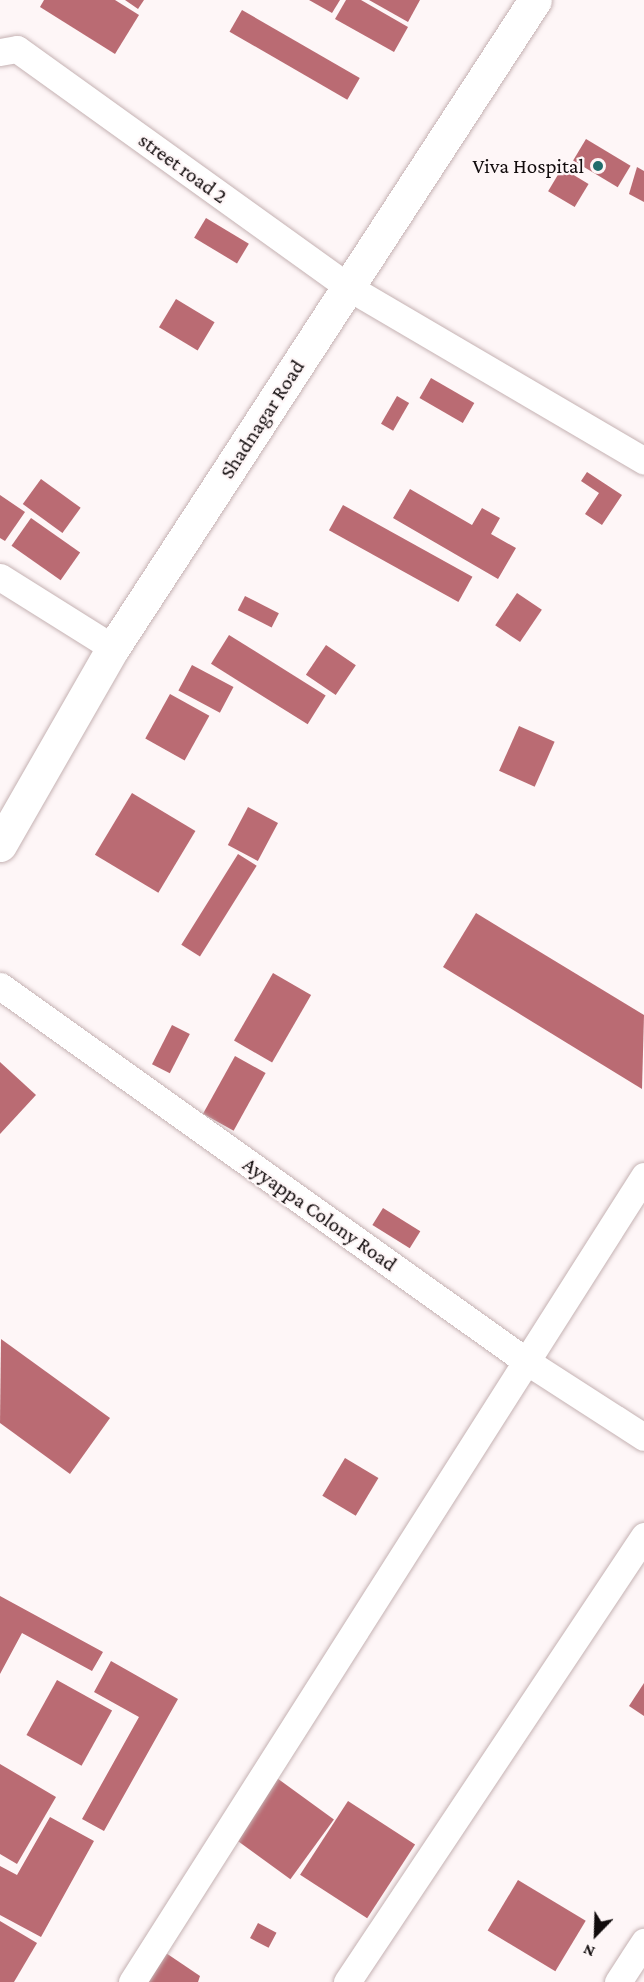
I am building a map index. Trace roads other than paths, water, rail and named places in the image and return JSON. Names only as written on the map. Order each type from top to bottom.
[{"type":"main road","name":"Shadnagar Road","points":[[0,845],[113,648],[535,0]]},
{"type":"street","name":"street road 2","points":[[9,51],[348,287],[644,461]]},
{"type":"street","points":[[0,577],[113,648]]},
{"type":"street","name":"Ayyappa Colony Road","points":[[0,986],[526,1361],[644,1437]]},
{"type":"street","points":[[132,1982],[644,1176]]},
{"type":"street","points":[[347,1982],[644,1536]]},
{"type":"street","points":[[618,1982],[644,1942]]},
{"type":"place","name":"Viva Hospital","points":[[598,166]]}]
